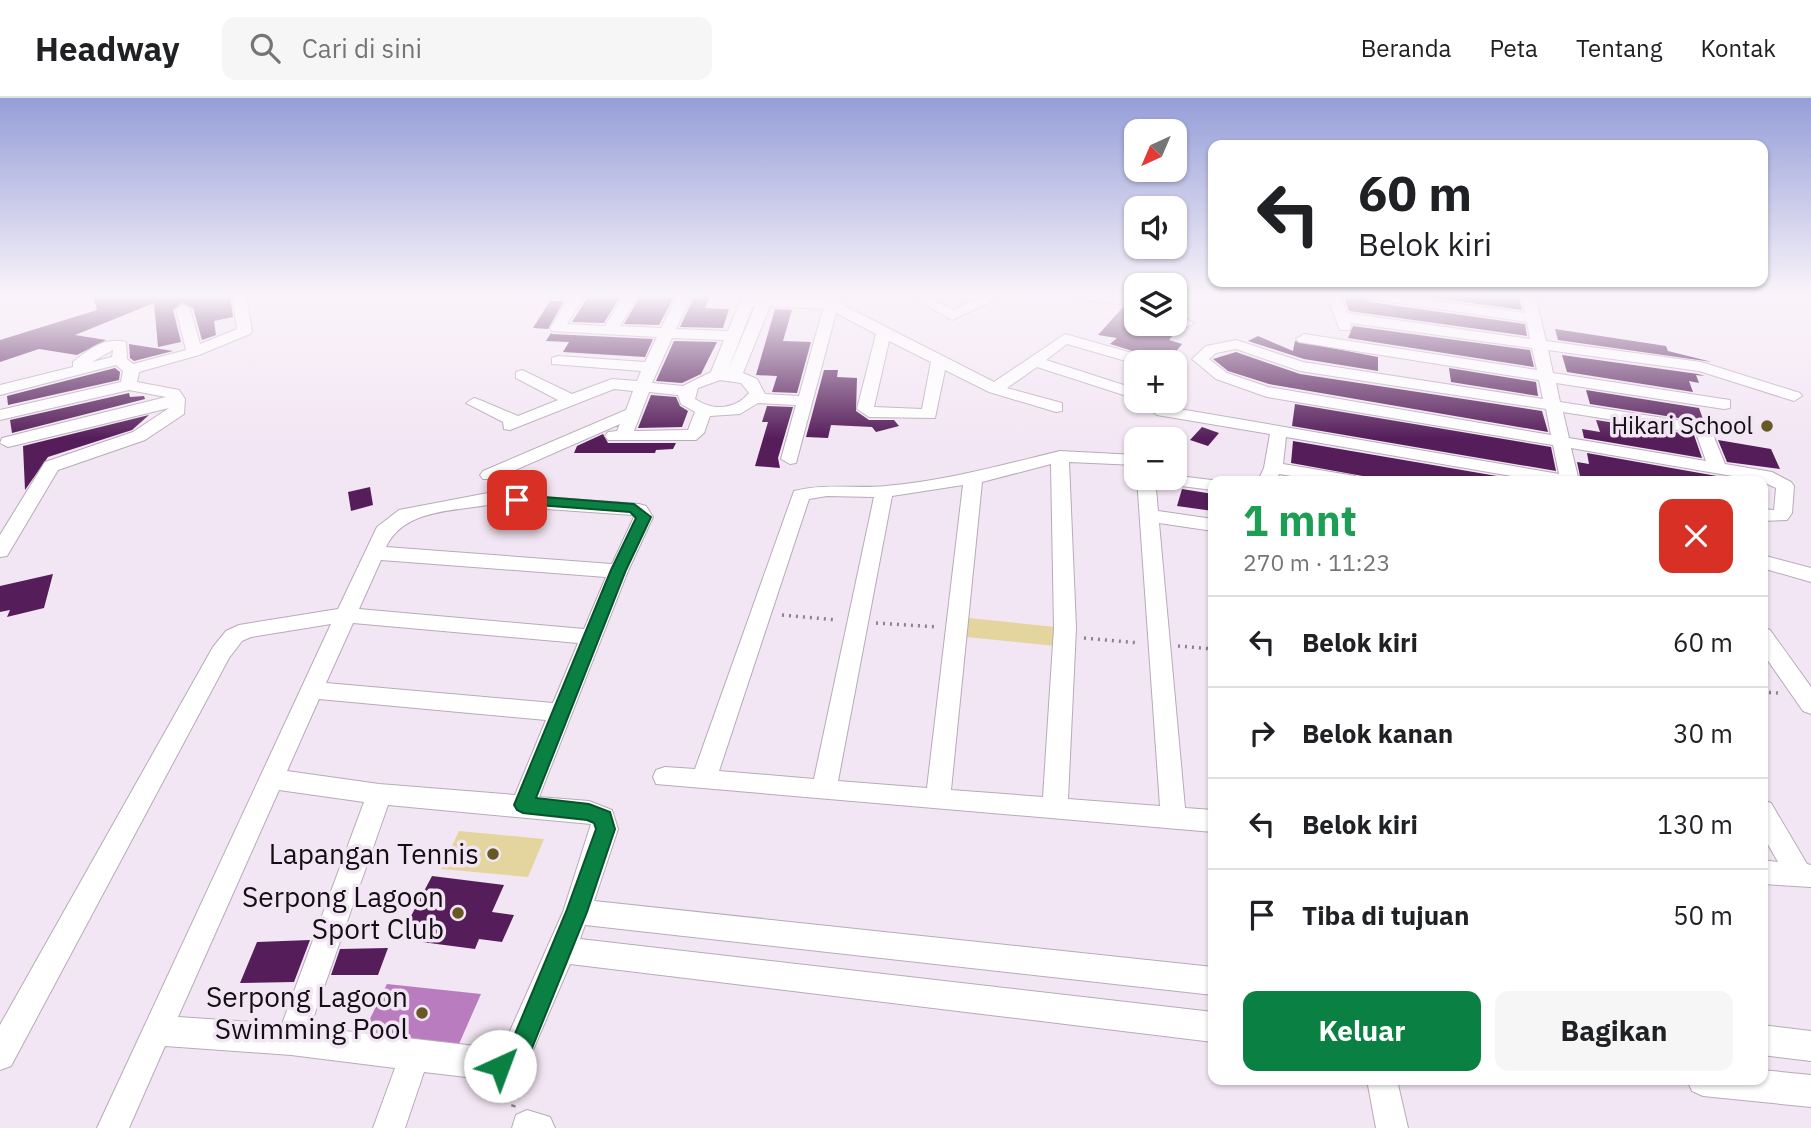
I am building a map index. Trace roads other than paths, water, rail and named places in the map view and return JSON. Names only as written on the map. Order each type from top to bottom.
[{"type":"street","points":[[192,343],[194,352]]},
{"type":"street","points":[[0,415],[216,343]]},
{"type":"street","points":[[624,436],[650,367],[662,343]]},
{"type":"street","points":[[726,375],[733,343]]},
{"type":"street","points":[[726,375],[739,343]]},
{"type":"street","points":[[790,459],[820,343]]},
{"type":"street","points":[[881,343],[865,409],[869,412],[929,414],[939,362]]},
{"type":"street","points":[[904,343],[995,389],[1056,407]]},
{"type":"street","points":[[995,389],[1058,343]]},
{"type":"street","points":[[1084,343],[1124,355]]},
{"type":"street","points":[[1238,343],[1217,348],[1200,359],[1206,366],[1240,383],[1267,392],[1766,476]]},
{"type":"street","points":[[1238,343],[1300,366],[1703,429]]},
{"type":"street","points":[[1331,343],[1724,404]]},
{"type":"street","points":[[1531,343],[1701,367],[1794,396]]},
{"type":"street","points":[[1538,344],[1569,476]]},
{"type":"street","points":[[1447,360],[1450,388]]},
{"type":"street","points":[[558,361],[650,367]]},
{"type":"street","points":[[1035,362],[1124,390]]},
{"type":"street","points":[[1701,367],[1724,404]]},
{"type":"street","points":[[0,390],[69,372],[126,371],[173,393],[177,398],[178,410],[139,436],[51,466],[2,543]]},
{"type":"street","points":[[522,375],[571,400]]},
{"type":"street","points":[[474,403],[513,424],[620,383],[688,391],[704,379],[726,375],[755,385],[754,398]]},
{"type":"street","points":[[688,391],[687,401],[704,411],[725,412],[740,408],[754,398],[805,401]]},
{"type":"street","points":[[8,442],[177,398]]},
{"type":"street","points":[[1703,429],[1724,404]]},
{"type":"street","points":[[580,438],[690,436],[695,433],[704,411]]},
{"type":"street","points":[[489,475],[580,438],[634,412]]},
{"type":"street","points":[[1175,413],[1541,476]]},
{"type":"street","points":[[1703,429],[1717,467]]},
{"type":"street","points":[[1279,430],[1270,474],[1295,476]]},
{"type":"street","points":[[704,780],[801,495],[827,490],[884,492],[973,478],[1060,456],[1124,459]]},
{"type":"street","points":[[1055,807],[1065,636],[1060,456]]},
{"type":"street","points":[[1768,477],[1783,483],[1783,515],[1768,515]]},
{"type":"street","points":[[938,798],[973,478]]},
{"type":"street","points":[[1187,482],[1208,484]]},
{"type":"street","points":[[1148,490],[1172,816]]},
{"type":"street","points":[[824,789],[884,492]]},
{"type":"street","points":[[113,1128],[384,531],[406,514],[488,499],[634,508],[644,517],[618,570],[523,805]]},
{"type":"street","points":[[1151,516],[1208,524]]},
{"type":"street","points":[[374,553],[618,570]]},
{"type":"street","points":[[1768,563],[1811,575]]},
{"type":"street","points":[[0,1055],[220,653],[234,636],[283,622],[344,615],[591,637]]},
{"type":"street","points":[[1768,644],[1811,705]]},
{"type":"street","points":[[310,690],[561,713]]},
{"type":"street","points":[[665,778],[1208,820]]},
{"type":"street","points":[[158,1031],[291,1040],[500,1066],[513,1060],[520,1050],[559,950],[577,912],[604,837],[603,818],[589,812],[379,794],[271,779]]},
{"type":"street","points":[[291,1040],[379,794]]},
{"type":"street","points":[[1768,819],[1805,875]]},
{"type":"street","points":[[1768,872],[1805,875]]},
{"type":"street","points":[[577,912],[1208,980]]},
{"type":"street","points":[[559,950],[1208,1026]]},
{"type":"street","points":[[1768,1042],[1811,1046]]},
{"type":"street","points":[[389,1128],[414,1057]]},
{"type":"street","points":[[1383,1085],[1392,1128]]},
{"type":"street","points":[[1752,1085],[1811,1091]]},
{"type":"place","name":"Hikari School","points":[[1767,426]]},
{"type":"place","name":"Lapangan Tennis","points":[[493,854]]},
{"type":"place","name":"Serpong Lagoon Sport Club","points":[[458,913]]},
{"type":"place","name":"Serpong Lagoon Swimming Pool","points":[[422,1013]]}]
